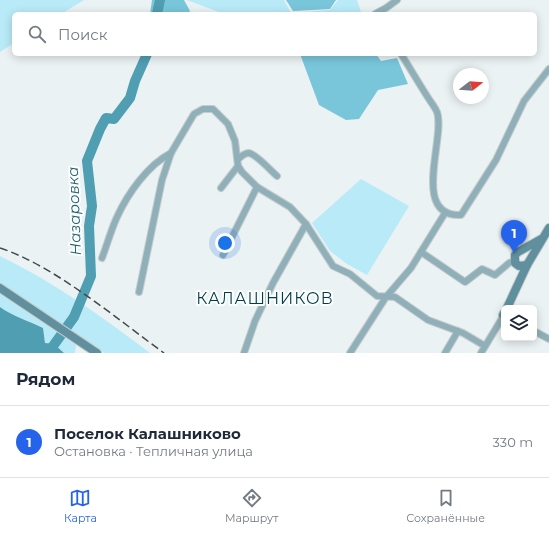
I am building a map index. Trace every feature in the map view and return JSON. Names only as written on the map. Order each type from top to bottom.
[{"type":"street","points":[[387,11],[397,0]]},
{"type":"street","points":[[402,56],[437,113],[432,181],[436,202],[445,212],[450,215],[461,215],[496,160],[524,101],[549,68]]},
{"type":"street","points":[[139,292],[162,180],[171,153],[194,114],[203,109],[213,109],[228,124],[235,142],[238,162],[257,187],[290,207],[306,224],[333,266],[350,274],[377,296],[395,297],[428,320],[458,331],[485,346]]},
{"type":"street","points":[[102,258],[117,217],[125,203],[151,168],[171,153]]},
{"type":"street","points":[[221,188],[244,154],[249,153],[254,155],[277,176]]},
{"type":"street","points":[[223,255],[257,187]]},
{"type":"street","points":[[350,353],[386,297],[411,268],[445,212]]},
{"type":"street","points":[[244,353],[255,321],[273,283],[306,224]]},
{"type":"street","points":[[508,305],[527,265],[549,228]]},
{"type":"street","points":[[514,261],[515,255],[518,252],[543,238]]},
{"type":"street","points":[[421,252],[466,282],[482,269],[495,274],[514,261]]},
{"type":"street","points":[[514,261],[519,266],[527,265]]},
{"type":"street","points":[[0,288],[97,353]]},
{"type":"street","points":[[481,353],[501,318]]},
{"type":"street","points":[[445,353],[458,331]]},
{"type":"street","points":[[537,333],[549,339]]},
{"type":"shaded area","points":[[0,0],[84,0],[64,12],[12,12],[12,44],[0,52]]},
{"type":"shaded area","points":[[152,0],[184,0],[190,11],[189,12],[150,12]]},
{"type":"shaded area","points":[[187,0],[284,0],[290,12],[219,12]]},
{"type":"shaded area","points":[[286,0],[336,0],[330,9],[293,11]]},
{"type":"shaded area","points":[[338,0],[357,0],[361,12],[304,12],[330,10]]},
{"type":"shaded area","points":[[301,56],[377,56],[381,61],[397,58],[408,84],[378,90],[359,119],[346,120],[319,105]]},
{"type":"shaded area","points":[[361,179],[409,206],[367,275],[347,264],[330,251],[312,223]]},
{"type":"shaded area","points":[[0,256],[59,289],[96,313],[150,353],[104,353],[0,284]]},
{"type":"shaded area","points":[[0,294],[76,345],[75,353],[64,353],[45,343],[43,328],[15,316],[0,307]]},
{"type":"shaded area","points":[[0,307],[15,316],[43,328],[45,343],[54,344],[64,353],[0,353]]},
{"type":"waterway","name":"Назаровка","points":[[157,12],[160,0]]},
{"type":"waterway","name":"Назаровка","points":[[48,353],[74,317],[91,276],[89,226],[92,206],[87,161],[106,118],[114,119],[130,98],[135,81],[146,56]]},
{"type":"railway","points":[[0,248],[21,256],[64,280],[164,353]]},
{"type":"place","name":"Поселок Калашниково","points":[[514,253]]},
{"type":"district","name":"КАЛАШНИКОВ","points":[[265,298]]}]
